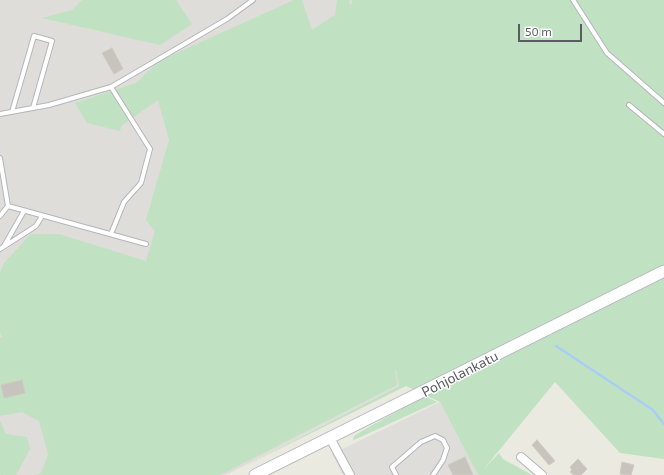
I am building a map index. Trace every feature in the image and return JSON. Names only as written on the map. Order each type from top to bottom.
[{"type":"main road","name":"Pohjolankatu","points":[[255,475],[664,271]]},
{"type":"street","points":[[330,438],[350,475]]},
{"type":"street","points":[[521,457],[542,475]]},
{"type":"lane","points":[[0,114],[49,105],[111,87],[227,19],[253,0]]},
{"type":"lane","points":[[573,0],[607,53],[664,103]]},
{"type":"lane","points":[[12,112],[34,36],[52,42],[33,108]]},
{"type":"lane","points":[[111,87],[150,149],[141,183],[124,202],[111,234]]},
{"type":"lane","points":[[629,105],[664,134]]},
{"type":"lane","points":[[0,158],[8,206],[0,216]]},
{"type":"lane","points":[[8,206],[146,244]]},
{"type":"lane","points":[[2,248],[24,211]]},
{"type":"lane","points":[[2,248],[36,226],[42,216]]},
{"type":"lane","points":[[396,475],[392,467],[421,442],[435,436],[443,440],[447,448],[443,460],[433,475]]},
{"type":"shaded area","points":[[0,0],[352,0],[399,386],[226,475],[0,475]]},
{"type":"shaded area","points":[[440,402],[478,475],[343,475],[332,454]]},
{"type":"green space","points":[[82,0],[176,0],[192,24],[160,45],[42,18],[72,10]]},
{"type":"green space","points":[[294,0],[302,0],[312,30],[335,15],[337,0],[349,0],[350,5],[352,4],[352,0],[664,0],[664,459],[620,453],[555,382],[483,470],[499,453],[503,459],[532,475],[478,475],[440,402],[406,386],[239,469],[399,386],[396,369],[397,385],[220,475],[37,475],[41,473],[48,454],[39,421],[22,412],[0,416],[0,338],[2,337],[0,332],[0,273],[4,263],[31,234],[59,234],[146,261],[155,231],[146,220],[169,140],[158,100],[121,126],[120,131],[87,123],[75,103],[136,83],[159,61]]},
{"type":"green space","points":[[425,396],[437,402],[354,440],[353,439],[354,436],[369,427]]},
{"type":"green space","points":[[0,421],[6,434],[27,437],[30,449],[16,475],[1,475],[0,473]]},
{"type":"building","points":[[112,48],[123,69],[114,74],[102,53]]},
{"type":"building","points":[[22,380],[25,393],[4,398],[1,385]]},
{"type":"building","points":[[537,440],[555,461],[549,465],[532,445]]},
{"type":"building","points":[[465,457],[473,475],[453,475],[448,465]]},
{"type":"building","points":[[578,459],[587,469],[581,475],[574,475],[570,472],[572,470],[570,467]]},
{"type":"building","points":[[622,462],[634,465],[631,475],[620,474]]},
{"type":"waterway","points":[[556,346],[653,410],[664,424]]}]
